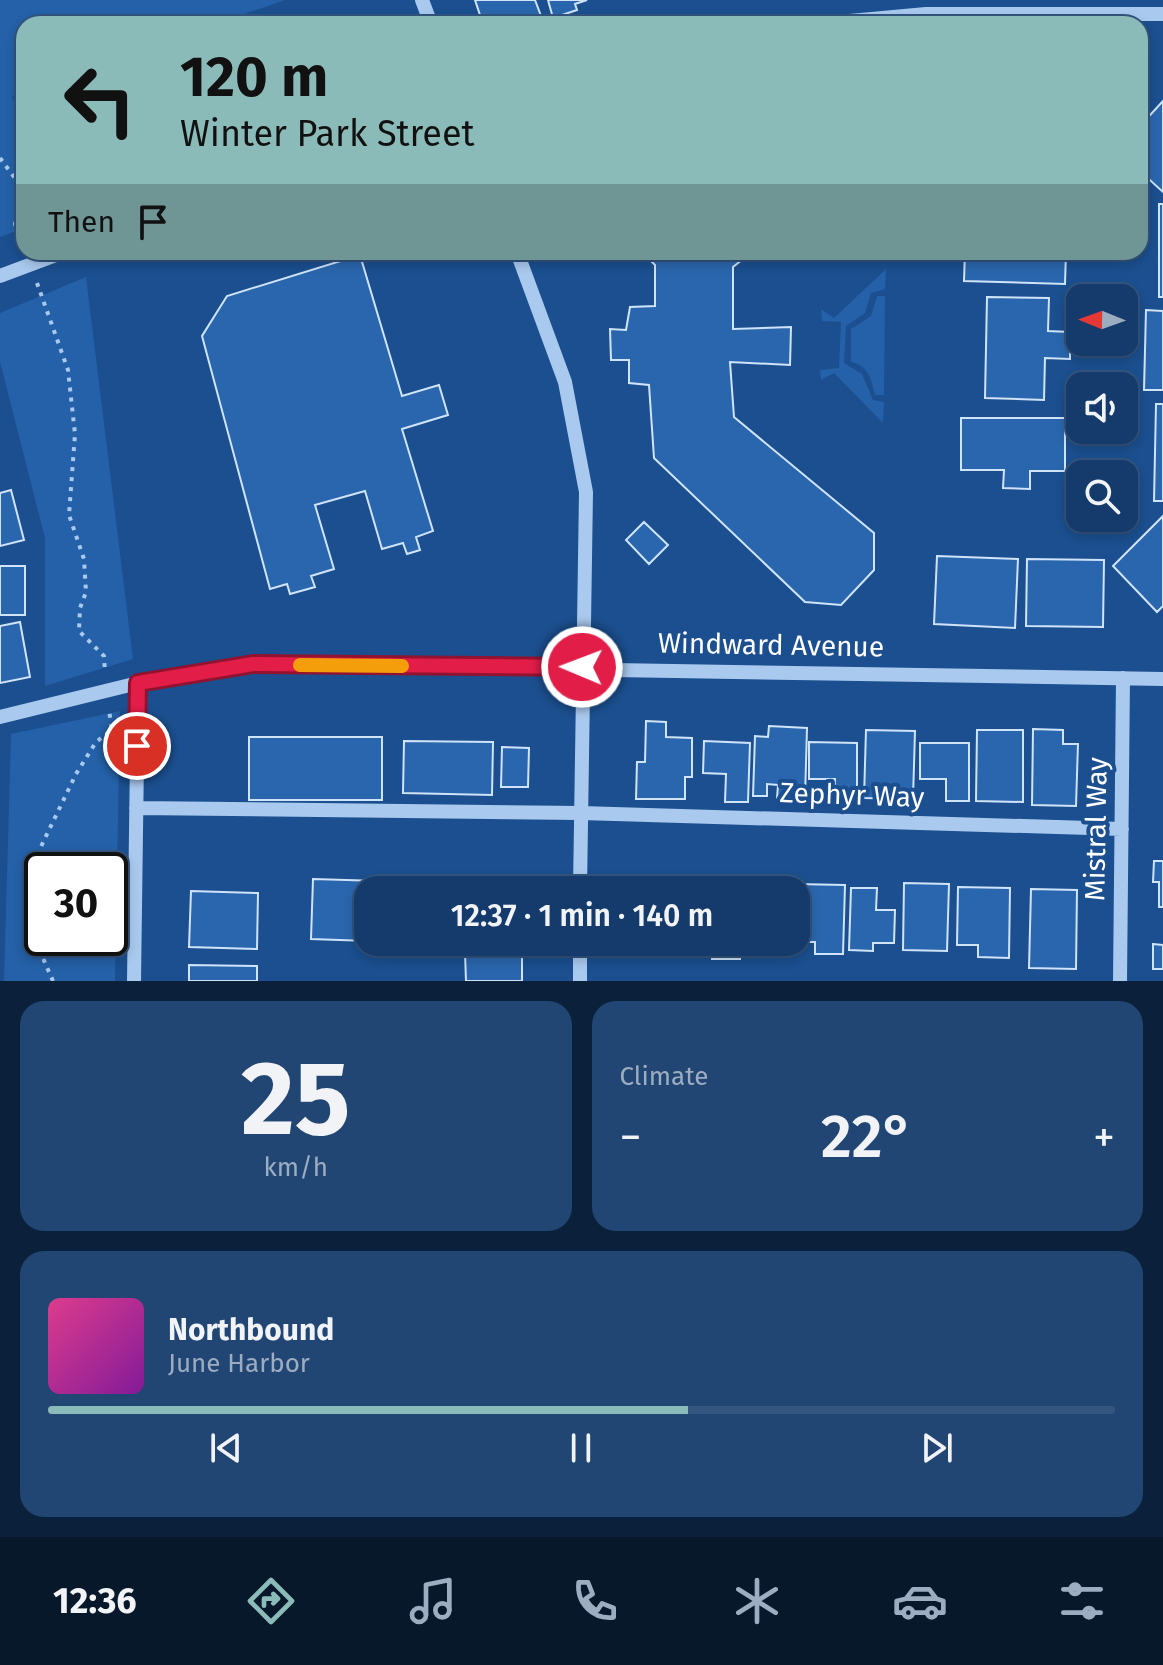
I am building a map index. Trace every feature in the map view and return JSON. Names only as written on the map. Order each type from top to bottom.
[{"type":"street","points":[[915,16],[1163,14]]},
{"type":"street","points":[[0,276],[43,260]]},
{"type":"street","points":[[520,260],[565,382],[586,492],[580,876]]},
{"type":"street","name":"Windward Avenue","points":[[0,717],[138,683],[253,664],[582,667],[1163,679]]},
{"type":"street","name":"Mistral Way","points":[[1120,981],[1123,678]]},
{"type":"street","points":[[134,981],[138,683]]},
{"type":"street","name":"Zephyr Way","points":[[136,808],[581,813],[1122,829]]},
{"type":"street","points":[[580,956],[580,981]]},
{"type":"path","points":[[0,158],[16,180]]},
{"type":"path","points":[[30,265],[68,370],[75,434],[69,515],[84,559],[86,592],[80,608],[79,631],[104,656],[112,730],[96,742],[76,774],[36,857],[35,940],[53,981]]},
{"type":"shaded area","points":[[0,0],[285,0],[239,16],[16,16],[16,94],[12,96],[16,106],[16,231],[0,237]]},
{"type":"shaded area","points":[[886,269],[885,289],[871,293],[865,313],[846,326],[844,363],[862,374],[873,400],[884,402],[883,423],[834,373],[821,380],[820,370],[839,368],[841,322],[822,321],[821,309],[834,318]]},
{"type":"shaded area","points":[[86,277],[133,659],[45,686],[45,538],[0,362],[0,313]]},
{"type":"shaded area","points":[[877,296],[885,296],[884,395],[875,395],[865,370],[851,362],[851,329],[871,316]]},
{"type":"shaded area","points":[[120,711],[117,852],[24,852],[24,956],[115,956],[115,981],[4,981],[11,734]]},
{"type":"building","points":[[475,0],[535,0],[541,16],[480,16]]},
{"type":"building","points":[[548,0],[587,0],[575,4],[577,10],[552,16]]},
{"type":"building","points":[[1163,101],[1163,192],[1148,178],[1148,117]]},
{"type":"building","points":[[1159,204],[1163,204],[1163,297],[1159,297]]},
{"type":"building","points":[[344,260],[361,260],[402,396],[439,385],[448,415],[402,429],[433,531],[416,537],[420,550],[407,554],[403,543],[382,549],[365,491],[315,505],[334,569],[311,576],[315,587],[290,594],[287,584],[270,589],[202,336],[227,296]]},
{"type":"building","points":[[650,260],[742,260],[733,267],[733,329],[791,327],[790,365],[730,362],[734,417],[874,533],[874,570],[841,605],[805,602],[654,458],[649,385],[629,383],[629,360],[611,360],[610,329],[626,330],[630,307],[655,306],[655,265]]},
{"type":"building","points":[[965,260],[1066,260],[1065,284],[964,281]]},
{"type":"building","points":[[987,297],[1049,298],[1048,331],[1066,332],[1066,356],[1070,359],[1045,358],[1044,400],[985,398]]},
{"type":"building","points":[[1146,310],[1163,311],[1163,390],[1144,390]]},
{"type":"building","points":[[1156,404],[1163,404],[1163,501],[1154,501]]},
{"type":"building","points":[[961,418],[1065,418],[1065,471],[1030,471],[1030,489],[1003,488],[1004,470],[961,470]]},
{"type":"building","points":[[11,490],[24,540],[0,546],[0,493]]},
{"type":"building","points":[[1163,516],[1163,606],[1157,612],[1113,566]]},
{"type":"building","points":[[644,522],[668,545],[649,564],[626,540]]},
{"type":"building","points":[[937,556],[1018,559],[1015,628],[934,624]]},
{"type":"building","points":[[1027,559],[1104,560],[1103,627],[1026,626]]},
{"type":"building","points":[[0,566],[25,566],[25,615],[0,615]]},
{"type":"building","points":[[20,622],[30,677],[0,683],[0,626]]},
{"type":"building","points":[[646,721],[666,722],[666,737],[692,738],[692,777],[685,777],[685,799],[636,799],[637,762],[645,762]]},
{"type":"building","points":[[769,726],[807,728],[805,799],[777,798],[778,785],[767,784],[767,796],[753,796],[755,736],[768,737]]},
{"type":"building","points":[[1033,729],[1063,730],[1063,744],[1078,744],[1076,806],[1032,805]]},
{"type":"building","points":[[866,730],[915,731],[913,799],[864,798]]},
{"type":"building","points":[[977,730],[1023,730],[1023,802],[976,801]]},
{"type":"building","points":[[249,737],[382,737],[382,800],[249,800]]},
{"type":"building","points":[[404,741],[493,742],[492,795],[403,793]]},
{"type":"building","points":[[704,741],[750,743],[748,802],[725,802],[726,774],[703,773]]},
{"type":"building","points":[[809,742],[857,743],[857,803],[834,803],[835,779],[809,779]]},
{"type":"building","points":[[920,743],[969,743],[969,801],[946,801],[946,779],[920,779]]},
{"type":"building","points":[[502,747],[529,748],[528,787],[501,787]]},
{"type":"building","points":[[1154,861],[1163,861],[1163,907],[1159,907],[1159,882],[1153,882]]},
{"type":"building","points":[[313,879],[354,880],[354,941],[311,939]]},
{"type":"building","points":[[904,883],[949,884],[947,951],[903,950]]},
{"type":"building","points":[[810,884],[845,885],[843,954],[815,954],[815,942],[810,942]]},
{"type":"building","points":[[958,887],[1010,888],[1009,958],[978,957],[978,945],[957,945]]},
{"type":"building","points":[[851,888],[877,888],[876,910],[895,910],[894,943],[873,943],[873,951],[849,950]]},
{"type":"building","points":[[1031,889],[1077,890],[1076,969],[1029,968]]},
{"type":"building","points":[[191,891],[258,893],[257,949],[189,947]]},
{"type":"building","points":[[1153,944],[1163,945],[1163,969],[1153,969]]},
{"type":"building","points":[[465,956],[522,956],[522,981],[466,981]]},
{"type":"building","points":[[712,956],[740,956],[740,959],[712,959]]},
{"type":"building","points":[[189,965],[257,966],[257,981],[189,981]]},
{"type":"slow traffic","points":[[300,665],[402,666]]},
{"type":"route","points":[[137,746],[138,683],[253,664],[582,667]]}]
